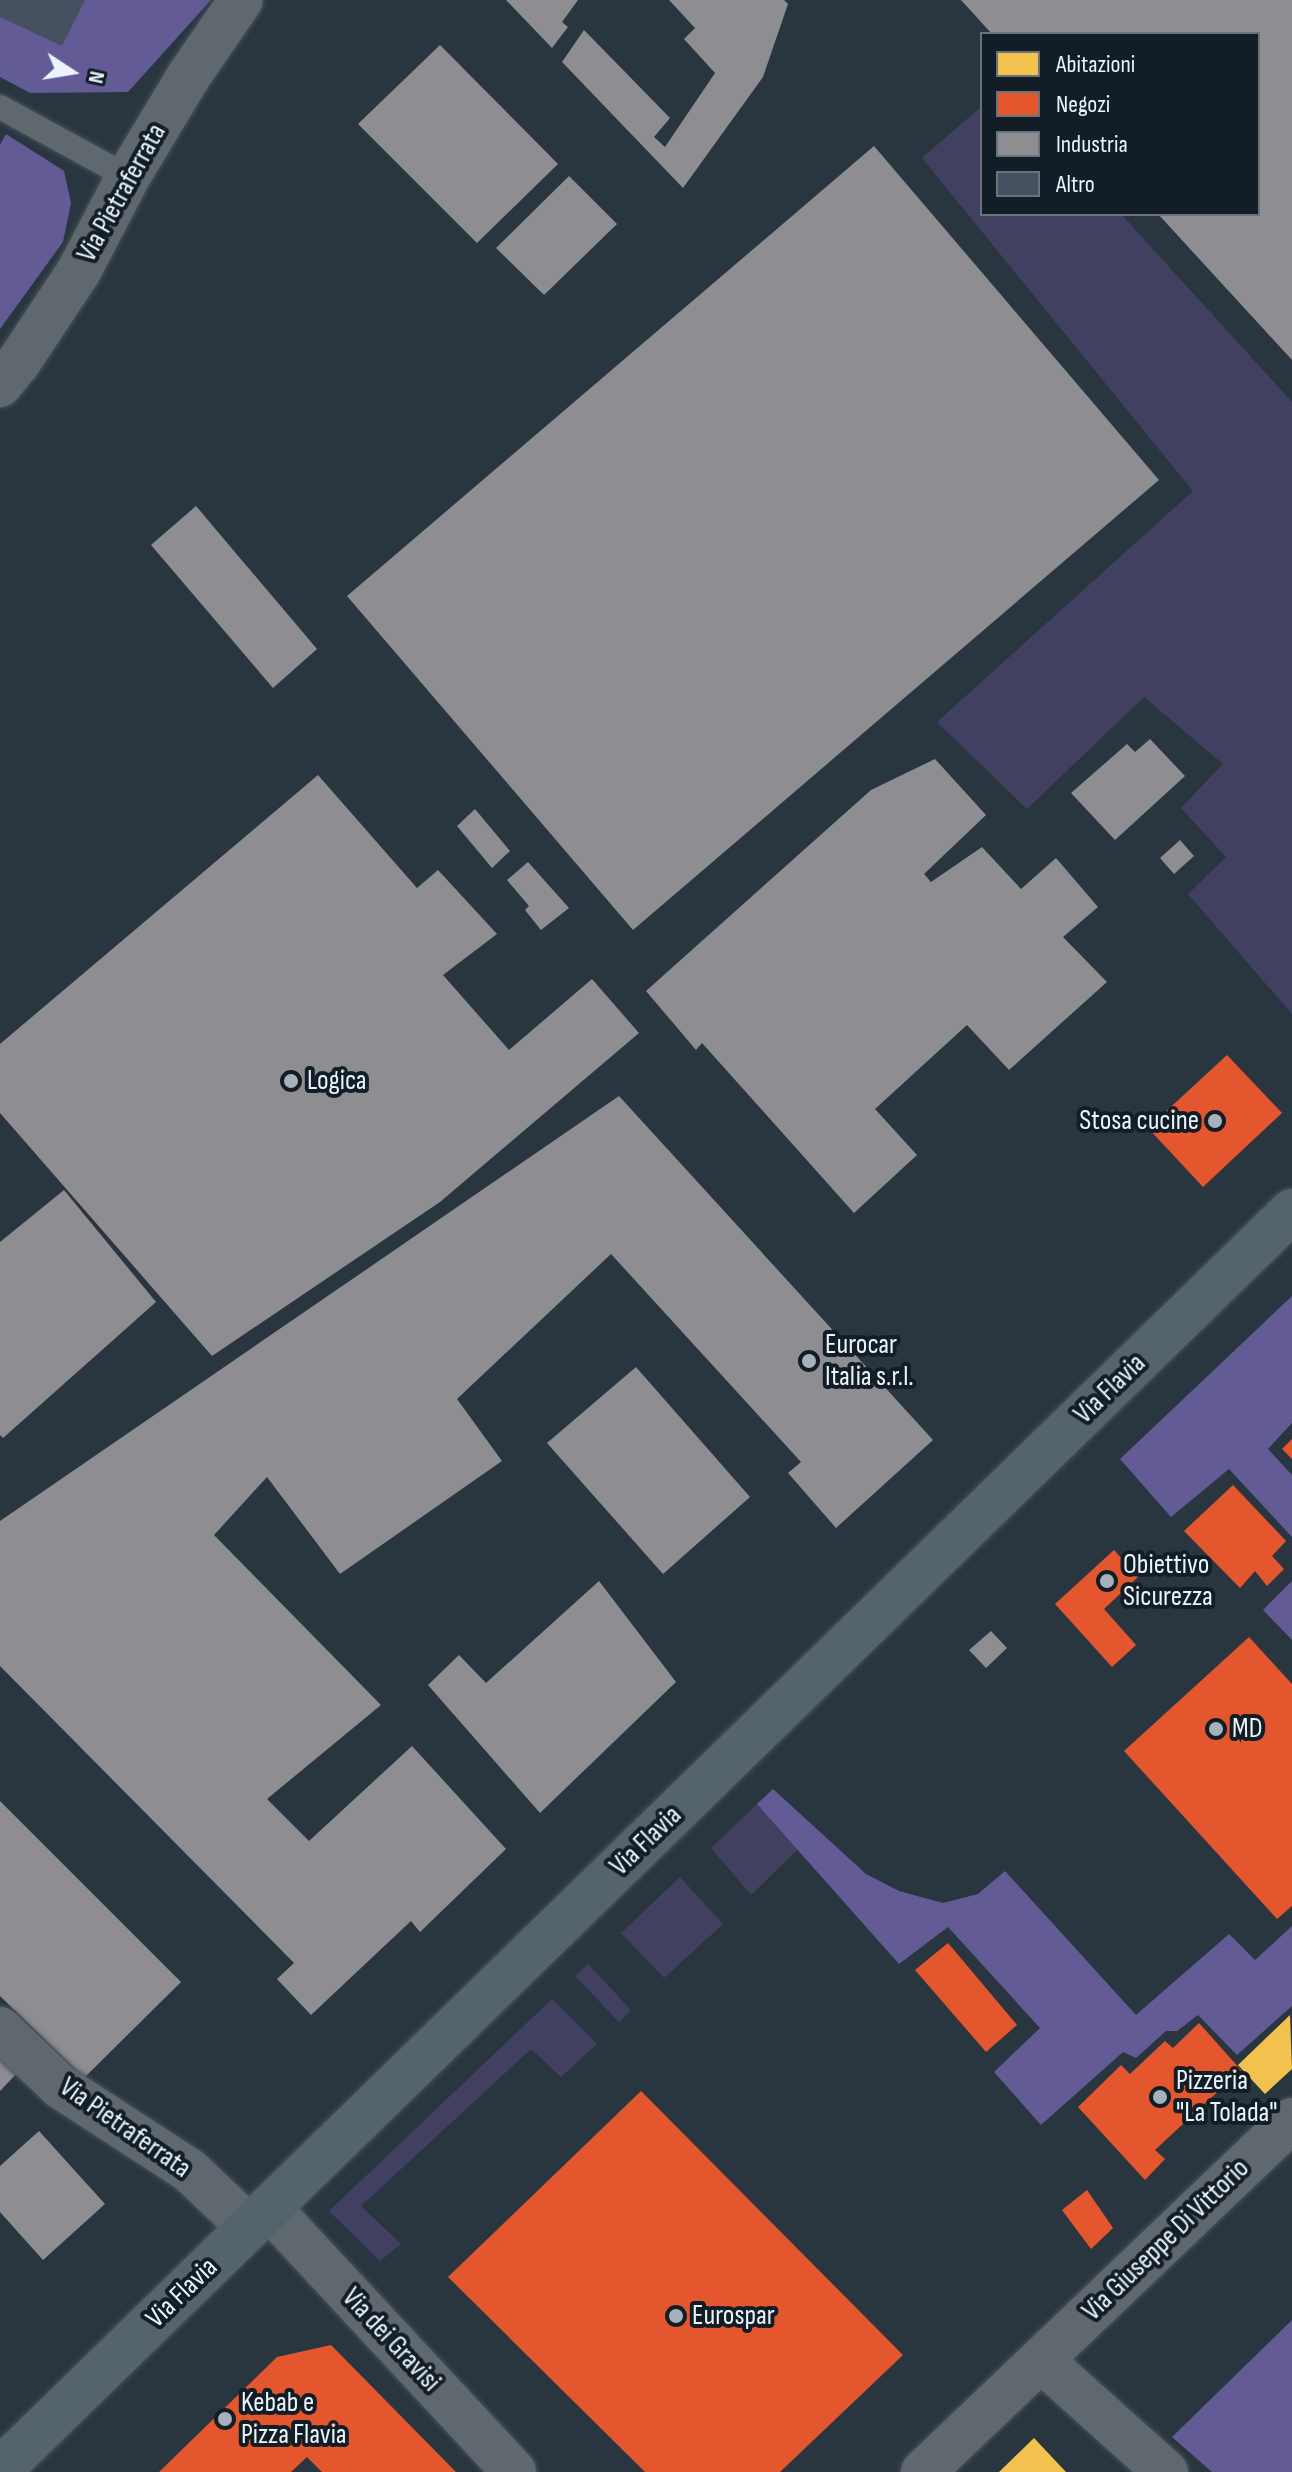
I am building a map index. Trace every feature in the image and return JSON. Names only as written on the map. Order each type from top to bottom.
[{"type":"main road","name":"Via Flavia","points":[[0,2470],[1292,1211]]},
{"type":"street","name":"Via Pietraferrata","points":[[0,385],[79,271],[128,177],[188,77],[241,0]]},
{"type":"street","name":"Via Pietraferrata","points":[[0,2029],[61,2087],[259,2218]]},
{"type":"street","name":"Via Giuseppe Di Vittorio","points":[[923,2472],[1292,2120]]},
{"type":"street","name":"Via dei Gravisi","points":[[259,2218],[514,2472]]},
{"type":"street","points":[[1041,2360],[1166,2472]]},
{"type":"lane","points":[[0,107],[128,177]]},
{"type":"shaded area","points":[[0,0],[211,0],[128,92],[30,93],[0,77]]},
{"type":"shaded area","points":[[980,108],[980,216],[1123,216],[1292,402],[1292,1014],[1188,894],[1226,857],[1181,808],[1223,764],[1144,697],[1027,809],[937,722],[1193,491],[922,158]]},
{"type":"shaded area","points":[[6,134],[64,171],[71,203],[63,242],[0,329],[0,145]]},
{"type":"shaded area","points":[[1292,1296],[1292,1423],[1268,1449],[1292,1475],[1292,1537],[1229,1469],[1171,1517],[1120,1459]]},
{"type":"shaded area","points":[[1292,1581],[1292,1640],[1263,1610]]},
{"type":"shaded area","points":[[773,1789],[866,1874],[899,1891],[943,1903],[978,1894],[1005,1871],[1136,2015],[1229,1934],[1255,1960],[1292,1926],[1292,2006],[1237,2055],[1198,2015],[1177,2031],[1166,2031],[1136,2058],[1123,2052],[1041,2125],[994,2072],[1040,2028],[948,1927],[899,1964],[757,1804]]},
{"type":"shaded area","points":[[757,1804],[798,1849],[751,1895],[711,1848]]},
{"type":"shaded area","points":[[680,1877],[723,1924],[664,1978],[621,1933]]},
{"type":"shaded area","points":[[588,1964],[631,2010],[619,2022],[575,1976]]},
{"type":"shaded area","points":[[552,1999],[597,2044],[561,2077],[531,2049],[361,2206],[401,2244],[380,2261],[329,2211]]},
{"type":"shaded area","points":[[1292,2320],[1292,2472],[1212,2472],[1172,2437]]},
{"type":"building: Abitazioni","points":[[1290,2015],[1292,2069],[1265,2094],[1238,2065]]},
{"type":"building: Abitazioni","points":[[1034,2438],[1066,2472],[999,2472]]},
{"type":"building: Negozi","name":"Stosa cucine","points":[[1227,1055],[1282,1113],[1203,1187],[1148,1128]]},
{"type":"building: Negozi","points":[[1292,1439],[1292,1459],[1282,1449]]},
{"type":"building: Negozi","points":[[1233,1485],[1286,1541],[1272,1556],[1284,1569],[1267,1586],[1255,1571],[1240,1588],[1184,1531]]},
{"type":"building: Negozi","points":[[1114,1550],[1138,1577],[1104,1609],[1136,1645],[1112,1667],[1055,1604]]},
{"type":"building: Negozi","points":[[1249,1637],[1292,1684],[1292,1906],[1277,1919],[1124,1751]]},
{"type":"building: Negozi","points":[[948,1943],[1017,2025],[986,2052],[915,1970]]},
{"type":"building: Negozi","points":[[1199,2023],[1241,2070],[1155,2150],[1165,2159],[1145,2180],[1078,2107],[1121,2065],[1130,2074],[1165,2041],[1173,2048]]},
{"type":"building: Negozi","name":"Eurospar","points":[[641,2091],[903,2355],[780,2472],[645,2472],[448,2277]]},
{"type":"building: Negozi","points":[[1087,2190],[1113,2228],[1091,2249],[1062,2210]]},
{"type":"building: Negozi","points":[[331,2345],[456,2472],[322,2472],[307,2457],[291,2472],[159,2472],[277,2357]]},
{"type":"building: Industria","points":[[506,0],[578,0],[562,22],[568,27],[552,48]]},
{"type":"building: Industria","points":[[669,0],[784,0],[788,4],[763,77],[683,188],[562,62],[584,30],[670,118],[654,137],[665,147],[715,73],[684,39],[695,28]]},
{"type":"building: Industria","points":[[961,0],[1292,0],[1292,360],[1160,216],[1260,216],[1260,32],[990,32]]},
{"type":"building: Industria","points":[[440,45],[558,164],[477,243],[358,124]]},
{"type":"building: Industria","points":[[874,146],[1159,480],[633,930],[347,596]]},
{"type":"building: Industria","points":[[569,176],[617,224],[544,295],[496,248]]},
{"type":"building: Industria","points":[[196,506],[317,649],[273,688],[151,545]]},
{"type":"building: Industria","points":[[1150,739],[1185,776],[1115,840],[1071,793],[1127,744],[1135,752]]},
{"type":"building: Industria","points":[[935,759],[986,815],[924,874],[931,882],[982,847],[1021,889],[1056,858],[1098,907],[1063,937],[1107,982],[1009,1070],[967,1025],[875,1109],[917,1155],[854,1213],[702,1043],[696,1050],[646,991],[871,790]]},
{"type":"building: Industria","name":"Logica","points":[[318,775],[417,888],[438,870],[497,934],[443,975],[509,1050],[592,979],[639,1033],[440,1202],[212,1356],[0,1113],[0,1044]]},
{"type":"building: Industria","points":[[475,809],[510,851],[492,868],[457,826]]},
{"type":"building: Industria","points":[[1180,840],[1194,856],[1174,874],[1160,858]]},
{"type":"building: Industria","points":[[528,862],[569,908],[541,930],[525,910],[529,906],[507,880]]},
{"type":"building: Industria","points":[[619,1096],[933,1440],[836,1528],[788,1473],[801,1462],[611,1254],[457,1399],[502,1461],[340,1574],[267,1477],[214,1535],[381,1705],[267,1799],[309,1841],[412,1746],[506,1849],[420,1932],[411,1921],[311,2015],[277,1979],[294,1963],[0,1666],[0,1521]]},
{"type":"building: Industria","points":[[64,1190],[156,1302],[3,1438],[0,1435],[0,1242]]},
{"type":"building: Industria","points":[[636,1367],[750,1497],[663,1574],[547,1443]]},
{"type":"building: Industria","points":[[599,1581],[676,1682],[540,1813],[428,1685],[459,1655],[486,1683]]},
{"type":"building: Industria","points":[[991,1631],[1007,1648],[986,1668],[969,1650]]},
{"type":"building: Industria","points":[[0,1801],[181,1982],[84,2078],[0,1996]]},
{"type":"building: Industria","points":[[0,2048],[21,2069],[0,2091]]},
{"type":"building: Industria","points":[[39,2131],[105,2204],[43,2260],[0,2212],[0,2166]]},
{"type":"building: Altro","points":[[0,0],[85,0],[62,46],[0,17]]},
{"type":"place","name":"Logica","points":[[291,1081]]},
{"type":"place","name":"Stosa cucine","points":[[1215,1121]]},
{"type":"place","name":"Eurocar Italia s.r.l.","points":[[809,1361]]},
{"type":"place","name":"Obiettivo Sicurezza","points":[[1107,1581]]},
{"type":"place","name":"MD","points":[[1216,1729]]},
{"type":"place","name":"Pizzeria \"La Tolada\"","points":[[1160,2097]]},
{"type":"place","name":"Eurospar","points":[[676,2316]]},
{"type":"place","name":"Kebab e Pizza Flavia","points":[[225,2419]]}]
